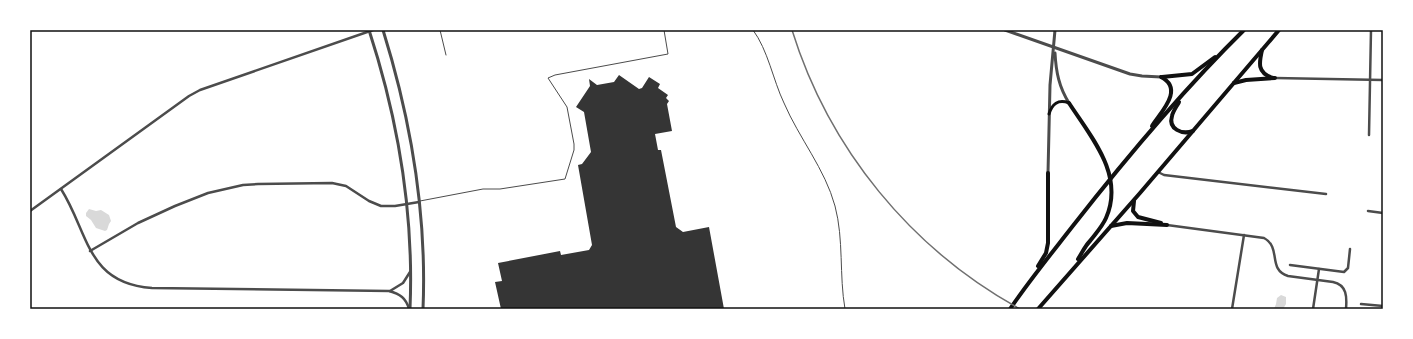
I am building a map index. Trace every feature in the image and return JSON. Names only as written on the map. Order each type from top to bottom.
[{"type":"highway","points":[[1010,309],[1032,278],[1144,138],[1244,30]]},
{"type":"highway","points":[[1038,309],[1134,200],[1279,30]]},
{"type":"highway","points":[[1263,48],[1260,58],[1261,69],[1266,75],[1275,78]]},
{"type":"highway","points":[[1161,77],[1192,74],[1224,51]]},
{"type":"highway","points":[[1144,138],[1168,104],[1170,97],[1170,85],[1161,77]]},
{"type":"highway","points":[[1234,84],[1246,80],[1275,78]]},
{"type":"highway","points":[[1185,93],[1173,112],[1172,124],[1176,130],[1180,132],[1186,133],[1194,130]]},
{"type":"highway","points":[[1069,103],[1104,158],[1110,176],[1111,192],[1110,204],[1106,218],[1088,242],[1073,268]]},
{"type":"highway","points":[[1032,278],[1044,257],[1048,243],[1048,173]]},
{"type":"highway","points":[[1134,200],[1133,211],[1138,217],[1167,224]]},
{"type":"highway","points":[[1110,226],[1127,223],[1167,224]]},
{"type":"main road","points":[[1049,114],[1051,107],[1056,102],[1063,101],[1069,103]]},
{"type":"street","points":[[30,211],[189,96],[200,90],[370,30],[381,70],[400,156],[406,204],[410,271],[410,309]]},
{"type":"street","points":[[383,30],[395,70],[405,112],[420,202],[424,268],[424,309]]},
{"type":"street","points":[[1005,30],[1134,75],[1161,77]]},
{"type":"street","points":[[1048,173],[1050,70],[1054,48],[1055,30]]},
{"type":"street","points":[[1369,135],[1371,30]]},
{"type":"street","points":[[1054,48],[1058,81],[1069,103]]},
{"type":"street","points":[[1275,78],[1383,80]]},
{"type":"street","points":[[1158,172],[1164,176],[1326,194]]},
{"type":"street","points":[[90,251],[138,223],[175,206],[208,193],[243,185],[316,182],[336,183],[348,187],[369,201],[378,205],[390,206],[420,202]]},
{"type":"street","points":[[61,189],[69,202],[90,251],[100,265],[112,275],[126,282],[144,287],[389,291],[403,297],[410,309]]},
{"type":"street","points":[[1368,211],[1383,213]]},
{"type":"street","points":[[1167,224],[1261,237],[1269,242],[1274,250],[1276,265],[1279,271],[1285,275],[1336,283],[1341,286],[1346,294],[1346,309]]},
{"type":"street","points":[[1232,309],[1244,235]]},
{"type":"street","points":[[1290,265],[1346,271],[1348,268],[1350,249]]},
{"type":"street","points":[[1314,309],[1319,269]]},
{"type":"street","points":[[389,291],[403,283],[410,271]]},
{"type":"street","points":[[1361,304],[1383,306]]},
{"type":"lane","points":[[440,30],[446,55]]},
{"type":"lane","points":[[420,202],[483,189],[502,189],[565,179],[574,150],[574,144],[567,107],[548,78],[555,75],[668,54],[664,30]]},
{"type":"lane","points":[[753,30],[762,44],[784,104],[797,130],[824,175],[832,197],[840,236],[842,291],[845,309]]},
{"type":"shaded area","points":[[89,209],[96,211],[101,210],[109,215],[111,221],[107,230],[105,231],[96,228],[91,220],[86,216]]},
{"type":"shaded area","points":[[1281,295],[1286,297],[1286,304],[1283,309],[1274,309],[1277,298]]},
{"type":"building","points":[[619,75],[639,89],[642,88],[649,77],[660,84],[658,88],[668,95],[666,98],[669,101],[667,104],[672,131],[655,134],[658,150],[661,150],[676,227],[683,232],[709,227],[724,309],[501,309],[495,282],[502,281],[498,263],[560,251],[561,255],[589,250],[592,245],[578,165],[582,164],[591,152],[584,112],[576,107],[590,86],[589,79],[597,85],[614,82]]},
{"type":"railway","points":[[792,30],[808,74],[828,115],[852,155],[879,192],[910,226],[944,257],[980,285],[1020,309]]}]
